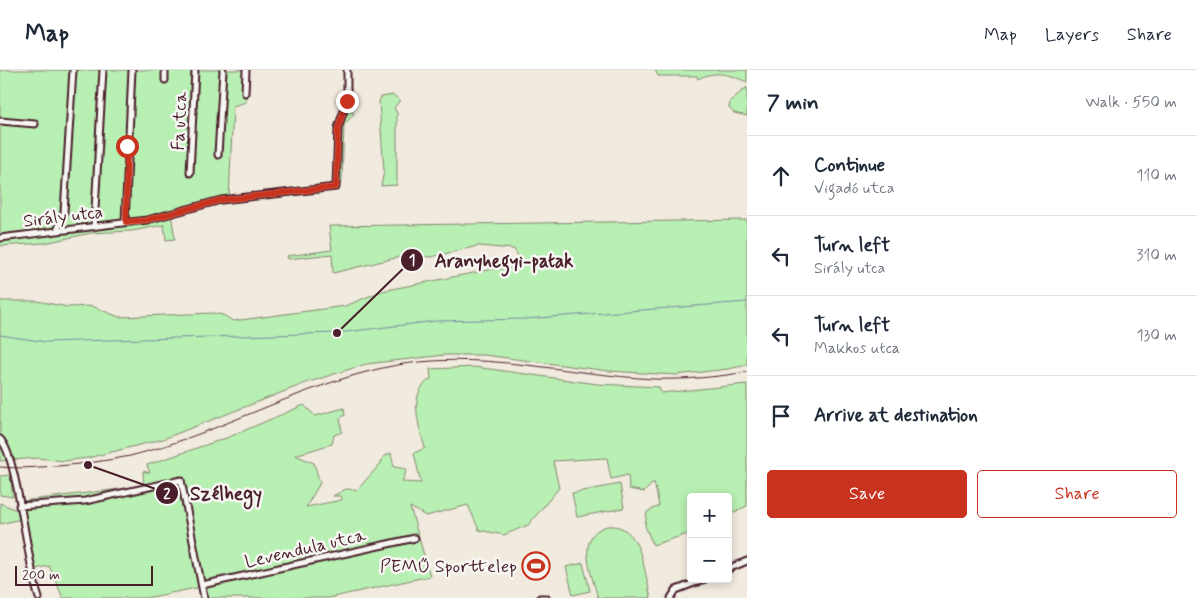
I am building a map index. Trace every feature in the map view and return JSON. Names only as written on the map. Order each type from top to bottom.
[{"type":"street","points":[[57,231],[64,212],[73,70]]},
{"type":"street","points":[[94,227],[103,70]]},
{"type":"street","points":[[126,222],[132,70]]},
{"type":"street","points":[[165,70],[165,80]]},
{"type":"street","name":"Fa utca","points":[[190,173],[195,70]]},
{"type":"street","points":[[218,155],[223,70]]},
{"type":"street","points":[[245,93],[246,70]]},
{"type":"street","name":"Sirály utca","points":[[0,238],[147,220],[221,200],[336,187],[338,128],[347,101],[348,70]]},
{"type":"street","points":[[0,122],[35,124]]},
{"type":"street","points":[[0,439],[8,454],[39,598]]},
{"type":"street","points":[[19,506],[85,500],[182,480],[204,598]]},
{"type":"street","name":"Levendula utca","points":[[202,585],[414,538]]},
{"type":"street","points":[[732,568],[747,562]]},
{"type":"street","points":[[671,598],[676,590],[694,583]]},
{"type":"street","points":[[540,598],[546,598]]},
{"type":"green space","points":[[0,70],[248,70],[246,102],[233,106],[229,199],[171,214],[175,239],[166,240],[164,225],[132,231],[91,233],[45,243],[0,246]]},
{"type":"green space","points":[[655,70],[747,70],[747,82],[722,74],[704,76],[698,79],[697,76],[658,76]]},
{"type":"green space","points":[[747,87],[747,116],[734,113],[729,108],[730,101]]},
{"type":"green space","points":[[393,95],[400,100],[394,108],[397,113],[397,185],[381,186],[384,171],[379,102],[381,97]]},
{"type":"green space","points":[[349,108],[354,114],[344,125],[342,181],[339,187],[336,187],[342,118]]},
{"type":"green space","points":[[747,220],[747,365],[676,375],[609,371],[484,355],[445,355],[366,364],[306,383],[163,439],[88,458],[64,461],[38,458],[0,461],[0,301],[37,301],[68,307],[92,306],[119,317],[212,313],[223,315],[233,321],[345,306],[382,291],[493,269],[512,268],[520,259],[514,249],[478,246],[431,257],[408,255],[333,273],[332,254],[288,259],[287,256],[332,250],[329,226]]},
{"type":"green space","points":[[475,367],[597,384],[659,387],[661,393],[747,384],[747,506],[732,513],[732,493],[687,493],[687,534],[653,545],[645,526],[647,512],[659,506],[654,482],[644,492],[629,489],[628,475],[611,479],[607,458],[553,461],[559,488],[528,525],[504,535],[479,530],[468,505],[426,516],[410,507],[430,576],[328,598],[209,598],[206,586],[146,598],[63,598],[49,566],[35,569],[22,501],[144,486],[143,471],[150,473],[147,465],[229,437],[304,405],[315,416],[344,408],[345,415],[340,418],[342,432],[334,435],[332,444],[295,455],[314,463],[320,483],[306,507],[342,500],[341,496],[333,496],[346,489],[357,490],[381,463],[383,457],[391,453],[394,467],[407,469],[402,482],[421,483],[414,453],[425,448],[418,420],[417,401],[419,392],[431,379],[430,369]]},
{"type":"green space","points":[[10,475],[13,497],[0,495],[0,476]]},
{"type":"green space","points":[[620,484],[624,508],[577,517],[572,493]]},
{"type":"green space","points":[[0,503],[19,511],[21,519],[0,524]]},
{"type":"green space","points":[[607,526],[619,527],[628,532],[634,540],[640,551],[651,598],[598,598],[588,557],[588,547],[591,538],[597,531]]},
{"type":"green space","points":[[583,563],[590,591],[573,595],[566,567]]},
{"type":"waterway","points":[[0,335],[46,342],[337,333],[436,321],[525,319],[747,302]]},
{"type":"railway","points":[[0,467],[58,466],[130,456],[163,447],[354,375],[420,362],[487,361],[622,377],[655,379],[701,378],[747,372]]},
{"type":"place","name":"Aranyhegyi-patak","points":[[337,333]]},
{"type":"place","name":"Szélhegy","points":[[88,465]]},
{"type":"place","name":"PEMŰ Sporttelep","points":[[536,566]]},
{"type":"route","points":[[127,146],[126,222],[147,220],[221,200],[336,187],[339,120],[347,101]]}]
